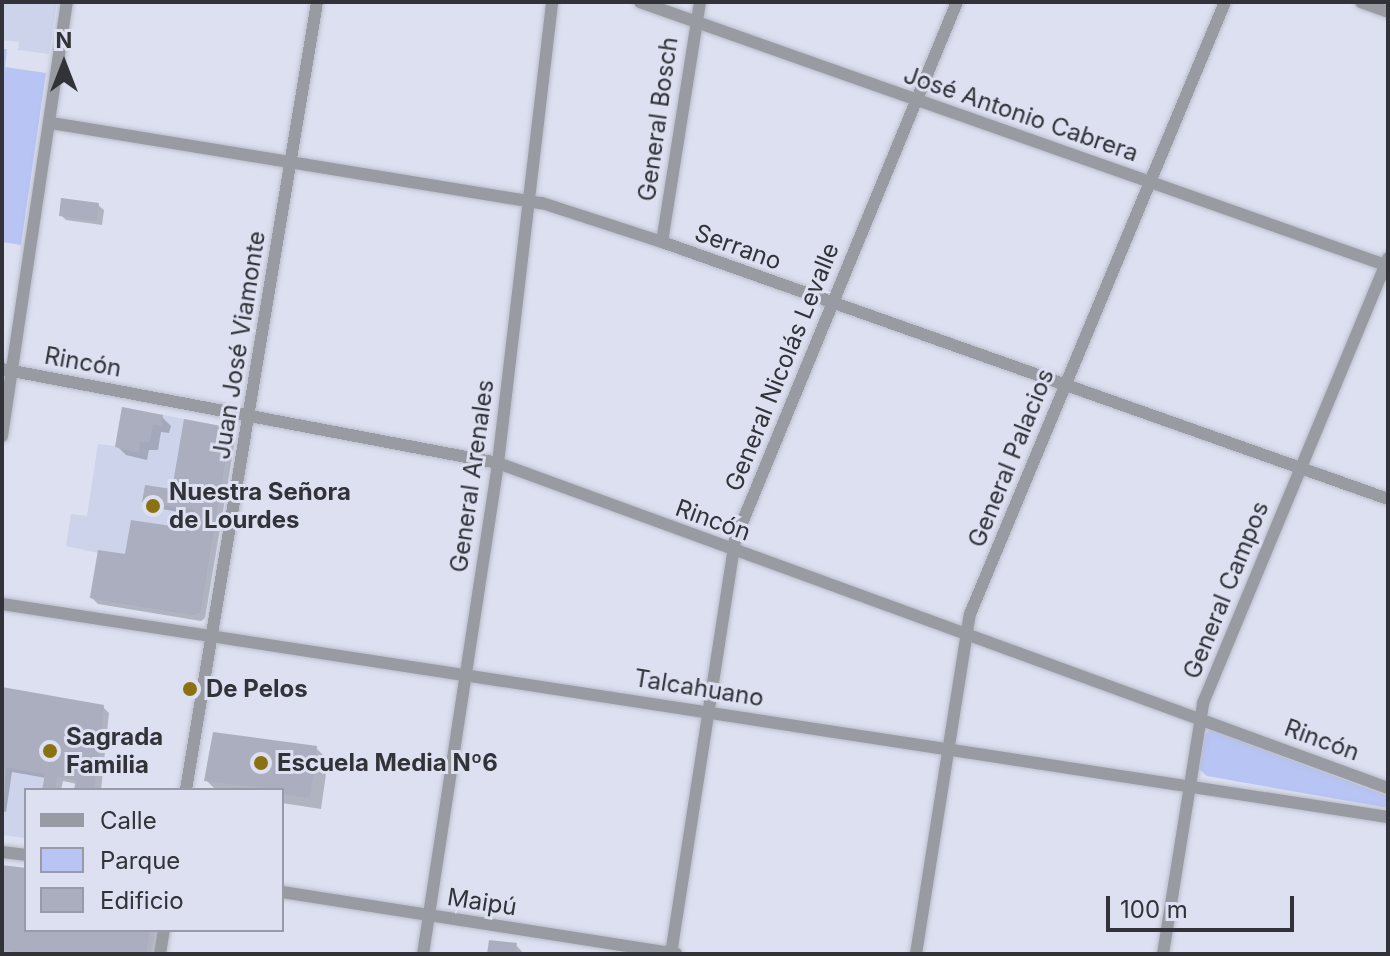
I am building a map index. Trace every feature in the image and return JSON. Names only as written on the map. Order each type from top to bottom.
[{"type":"street","points":[[2,436],[7,370],[51,123],[67,2]]},
{"type":"street","name":"Juan José Viamonte","points":[[186,788],[317,2]]},
{"type":"street","name":"General Arenales","points":[[423,954],[498,463],[552,2]]},
{"type":"street","name":"José Antonio Cabrera","points":[[640,2],[1150,183],[1387,263]]},
{"type":"street","name":"General Bosch","points":[[662,242],[700,2]]},
{"type":"street","name":"General Nicolás Levalle","points":[[673,954],[733,551],[957,2]]},
{"type":"street","name":"General Palacios","points":[[916,954],[970,614],[1225,2]]},
{"type":"street","points":[[1361,2],[1388,12]]},
{"type":"street","name":"Serrano","points":[[51,123],[529,200],[662,242],[831,305],[1388,499]]},
{"type":"street","name":"General Campos","points":[[1163,954],[1199,720],[1300,467],[1387,263]]},
{"type":"street","name":"Rincón","points":[[7,370],[498,463],[1388,788]]},
{"type":"street","name":"Talcahuano","points":[[2,604],[1388,817]]},
{"type":"street","points":[[2,852],[24,855]]},
{"type":"street","name":"Maipú","points":[[284,892],[673,954]]},
{"type":"street","points":[[160,954],[164,932]]},
{"type":"shaded area","points":[[2,2],[57,2],[49,54],[18,50],[19,42],[2,40]]},
{"type":"shaded area","name":"Nuestra Señora de Lourdes","points":[[122,407],[226,427],[230,432],[200,612],[194,615],[89,598],[98,553],[66,546],[71,514],[87,516],[98,444],[115,446]]},
{"type":"shaded area","points":[[6,767],[45,774],[42,788],[24,788],[24,838],[2,835]]},
{"type":"green space","points":[[2,49],[7,49],[5,67],[46,73],[21,245],[2,242]]},
{"type":"green space","points":[[1210,730],[1388,796],[1388,808],[1207,776],[1199,769],[1205,734]]},
{"type":"building","points":[[61,198],[99,203],[97,221],[59,216]]},
{"type":"building","points":[[122,407],[163,415],[161,426],[153,424],[150,442],[140,442],[139,453],[115,447]]},
{"type":"building","points":[[184,419],[226,427],[230,432],[200,612],[194,615],[90,598],[98,550],[125,554],[131,520],[191,529],[194,510],[142,502],[145,485],[172,489]]},
{"type":"building","points":[[2,687],[104,705],[94,788],[74,788],[76,780],[57,777],[55,788],[42,788],[45,774],[2,767]]},
{"type":"building","name":"Escuela Media Nº6","points":[[213,732],[317,746],[310,798],[284,794],[284,788],[204,781]]},
{"type":"building","points":[[2,865],[24,868],[24,932],[150,932],[146,954],[23,954],[2,949]]},
{"type":"building","points":[[489,940],[517,943],[515,954],[487,954]]},
{"type":"place","name":"Nuestra Señora de Lourdes","points":[[153,506]]},
{"type":"place","name":"De Pelos","points":[[190,689]]},
{"type":"place","name":"Sagrada Familia","points":[[50,751]]},
{"type":"place","name":"Escuela Media Nº6","points":[[261,763]]}]
